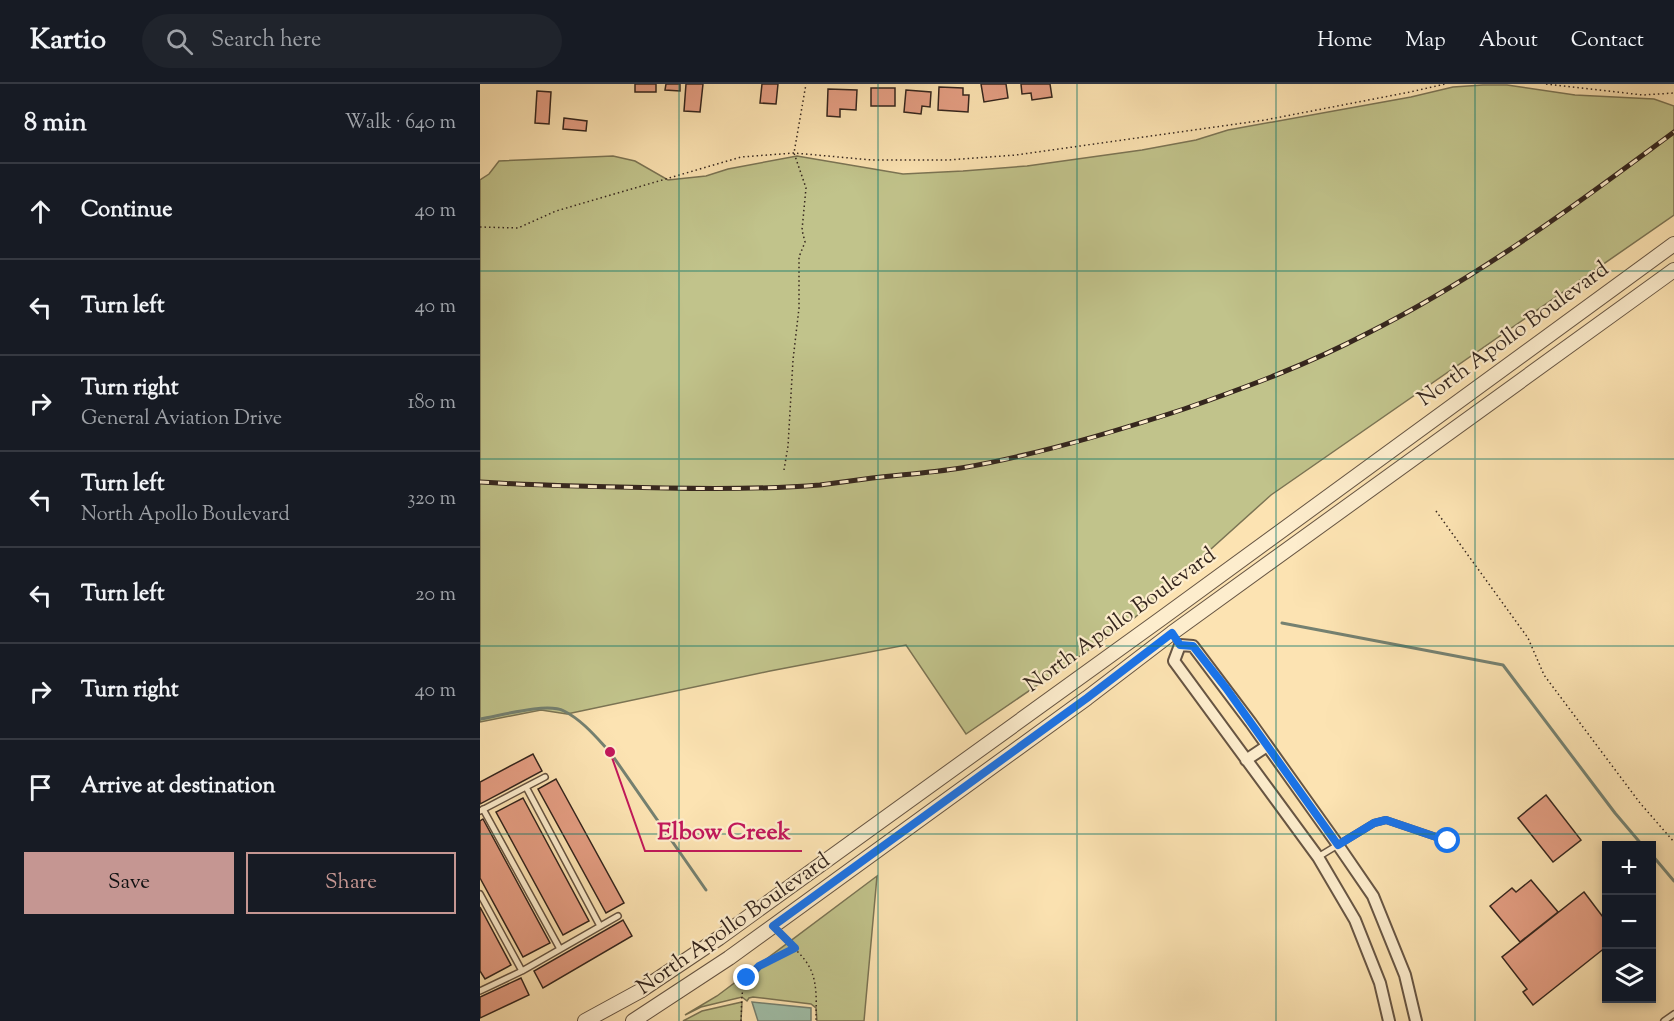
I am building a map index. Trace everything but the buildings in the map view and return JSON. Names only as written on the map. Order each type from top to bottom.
[{"type":"street","name":"North Apollo Boulevard","points":[[585,1021],[639,991],[719,938],[1674,244]]},
{"type":"street","name":"North Apollo Boulevard","points":[[633,1021],[729,958],[1087,698],[1176,639],[1674,270]]},
{"type":"street","points":[[1162,618],[1176,639],[1193,646],[1226,688],[1373,896],[1405,975],[1416,1021]]},
{"type":"street","points":[[1176,639],[1174,661],[1318,857],[1355,920],[1380,983],[1389,1021]]},
{"type":"street","points":[[1246,760],[1267,746]]},
{"type":"lane","points":[[544,777],[482,810],[560,949]]},
{"type":"lane","points":[[526,787],[600,926]]},
{"type":"lane","points":[[1318,857],[1374,823],[1386,820],[1448,841]]},
{"type":"lane","points":[[480,894],[522,970]]},
{"type":"lane","points":[[480,990],[522,970],[618,916]]},
{"type":"lane","points":[[1664,1021],[1674,1014]]},
{"type":"path","points":[[784,470],[799,308],[800,257],[805,242],[802,230],[806,188],[794,153],[806,84]]},
{"type":"path","points":[[480,227],[518,228],[556,211],[741,157],[794,153],[872,160],[948,160],[1016,155],[1265,120],[1445,84]]},
{"type":"path","points":[[1546,84],[1643,95],[1674,93]]},
{"type":"path","points":[[1436,511],[1528,638],[1544,675],[1640,803],[1674,842]]},
{"type":"path","points":[[773,926],[795,948],[810,969],[816,990],[816,1021]]},
{"type":"path","points":[[741,1021],[743,991],[747,978],[759,966],[795,948]]},
{"type":"green space","points":[[1507,85],[1575,95],[1654,99],[1674,106],[1674,215],[1271,495],[1131,621],[966,734],[906,645],[567,714],[541,710],[480,722],[480,180],[489,174],[499,161],[613,156],[635,161],[668,180],[706,176],[728,169],[797,156],[903,174],[963,171],[1027,166],[1142,150],[1196,140],[1228,130],[1411,97],[1453,87]]},
{"type":"green space","points":[[877,876],[864,1021],[817,1021],[816,1008],[811,1004],[753,997],[747,1001],[742,997],[701,1007],[685,1015],[717,996]]},
{"type":"green space","points":[[742,1002],[741,1021],[683,1021],[702,1011]]},
{"type":"shaded area","points":[[752,1002],[811,1008],[811,1021],[758,1021]]},
{"type":"waterway","points":[[1282,623],[1503,665],[1639,841]]},
{"type":"waterway","points":[[480,719],[523,710],[546,708],[564,711],[577,719],[610,752],[706,890]]},
{"type":"waterway","points":[[1656,860],[1674,881]]},
{"type":"railway","points":[[480,482],[704,489],[820,485],[961,468],[1018,457],[1101,435],[1184,409],[1300,365],[1408,312],[1525,239],[1674,132]]},
{"type":"place","name":"Elbow Creek","points":[[610,752]]},
{"type":"route","points":[[747,978],[759,966],[795,948],[773,926],[1087,698],[1172,633],[1180,645],[1193,646],[1226,688],[1338,845],[1374,823],[1386,820],[1448,841]]}]
